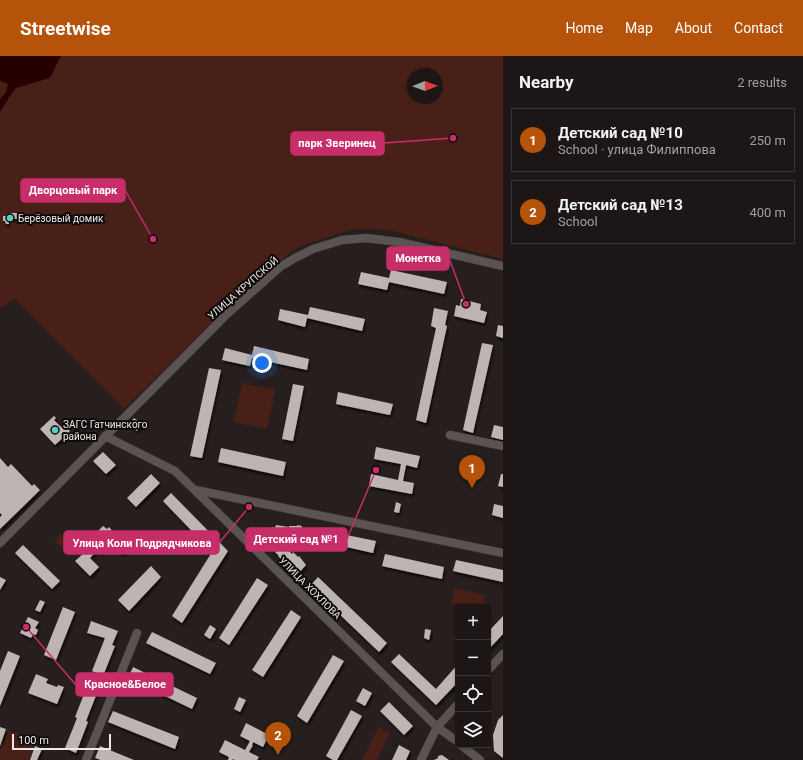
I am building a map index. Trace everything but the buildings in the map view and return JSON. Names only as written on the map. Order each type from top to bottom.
[{"type":"street","name":"УЛИЦА КРУПСКОЙ","points":[[105,436],[226,315],[280,267],[312,249],[342,240],[366,238],[399,242],[503,266]]},
{"type":"street","points":[[450,435],[503,446]]},
{"type":"street","name":"УЛИЦА ХОХЛОВА","points":[[105,436],[175,471],[437,727],[455,740]]},
{"type":"street","points":[[0,543],[105,436]]},
{"type":"street","points":[[195,490],[503,554]]},
{"type":"street","points":[[213,507],[212,498],[220,495]]},
{"type":"street","points":[[86,760],[137,632]]},
{"type":"street","points":[[491,667],[503,654]]},
{"type":"street","points":[[421,760],[437,727],[455,707]]},
{"type":"street","points":[[465,748],[480,760]]},
{"type":"shaded area","points":[[0,56],[503,56],[503,259],[389,230],[353,229],[300,246],[256,279],[124,409],[15,299],[0,308]]},
{"type":"shaded area","points":[[0,56],[61,56],[50,78],[16,88],[0,112],[0,99],[6,92],[8,84],[0,81]]},
{"type":"shaded area","points":[[242,383],[275,390],[267,429],[234,422]]},
{"type":"shaded area","points":[[60,534],[69,542],[64,549],[55,541]]},
{"type":"shaded area","points":[[455,588],[485,595],[483,604],[451,604]]},
{"type":"shaded area","points":[[379,727],[390,733],[377,760],[362,760]]},
{"type":"shaded area","points":[[8,730],[36,741],[29,760],[0,760],[0,750]]},
{"type":"place","name":"парк Зверинец","points":[[453,138]]},
{"type":"place","name":"Берёзовый домик","points":[[10,218]]},
{"type":"place","name":"Дворцовый парк","points":[[153,239]]},
{"type":"place","name":"Монетка","points":[[466,304]]},
{"type":"place","name":"ЗАГС Гатчинского района","points":[[55,430]]},
{"type":"place","name":"Детский сад №1","points":[[376,470]]},
{"type":"place","name":"Детский сад №10","points":[[472,488]]},
{"type":"place","name":"Улица Коли Подрядчикова","points":[[249,507]]},
{"type":"place","name":"Красное&Белое","points":[[26,627]]},
{"type":"place","name":"Детский сад №13","points":[[278,755]]}]
